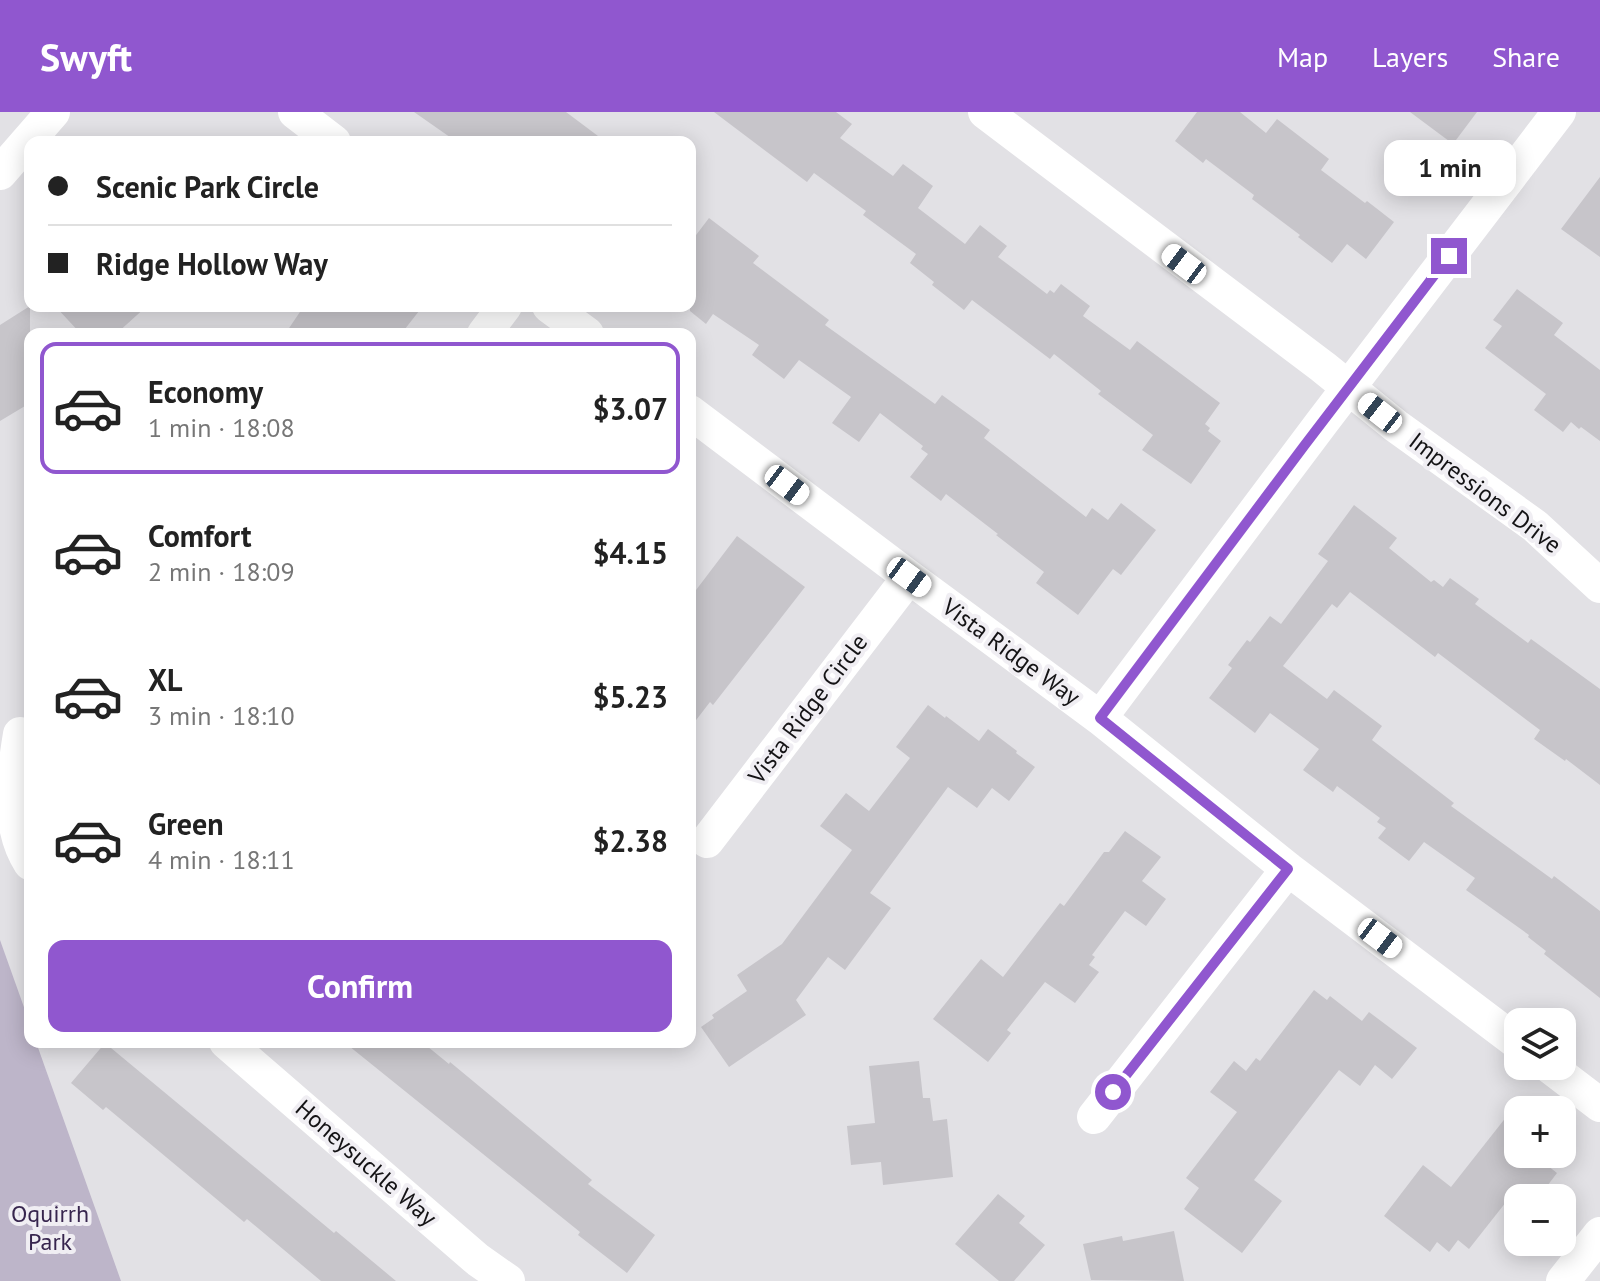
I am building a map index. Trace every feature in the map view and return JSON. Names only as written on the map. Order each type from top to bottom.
[{"type":"street","points":[[32,136],[53,112]]},
{"type":"street","points":[[295,112],[326,136]]},
{"type":"street","name":"Impressions Drive","points":[[985,112],[1396,426],[1535,526],[1600,586]]},
{"type":"street","points":[[1100,718],[1559,112]]},
{"type":"street","points":[[0,173],[24,145]]},
{"type":"street","points":[[557,312],[579,328]]},
{"type":"street","name":"Vista Ridge Way","points":[[696,417],[1100,718],[1288,869],[1504,1032]]},
{"type":"street","name":"Vista Ridge Circle","points":[[707,841],[909,577]]},
{"type":"street","points":[[20,734],[7,785],[15,828],[24,849]]},
{"type":"street","points":[[1094,1117],[1288,869]]},
{"type":"street","name":"Honeysuckle Way","points":[[232,1048],[470,1270],[508,1281]]},
{"type":"street","points":[[1567,1080],[1600,1105]]},
{"type":"street","points":[[1563,1281],[1600,1234]]},
{"type":"green space","name":"Oquirrh Park","points":[[0,940],[24,1007],[24,1048],[38,1048],[121,1281],[0,1281]]},
{"type":"building","points":[[414,112],[566,112],[598,136],[448,136]]},
{"type":"building","points":[[714,112],[836,112],[852,124],[840,138],[893,176],[903,164],[933,186],[918,208],[965,244],[980,225],[1007,246],[998,257],[1047,294],[1050,290],[1054,293],[1061,284],[1090,306],[1083,316],[1130,350],[1137,341],[1220,403],[1205,424],[1210,428],[1208,431],[1221,441],[1191,484],[1142,450],[1153,435],[1098,394],[1101,391],[1054,354],[1050,359],[972,300],[964,310],[910,263],[916,254],[863,215],[866,211],[814,173],[807,182]]},
{"type":"building","points":[[1197,112],[1240,112],[1266,133],[1277,119],[1329,159],[1321,170],[1394,222],[1366,259],[1347,244],[1332,263],[1252,199],[1254,195],[1206,159],[1203,163],[1175,141]]},
{"type":"building","points":[[1410,112],[1477,112],[1453,144]]},
{"type":"building","points":[[1600,177],[1600,257],[1561,229]]},
{"type":"building","points":[[709,218],[759,256],[753,263],[829,320],[825,325],[935,404],[942,395],[990,430],[984,438],[1086,517],[1092,508],[1108,520],[1121,503],[1156,530],[1121,575],[1113,569],[1078,615],[1036,583],[1044,572],[998,534],[946,494],[941,501],[910,477],[928,454],[921,449],[923,446],[880,413],[859,442],[832,423],[851,397],[799,360],[784,379],[752,355],[759,345],[713,314],[706,324],[691,312],[696,312],[696,235]]},
{"type":"building","points":[[1517,289],[1563,323],[1554,335],[1600,370],[1600,441],[1571,422],[1563,432],[1534,410],[1546,394],[1485,348],[1502,326],[1493,320]]},
{"type":"building","points":[[24,310],[30,312],[30,328],[24,328],[24,407],[0,421],[0,325]]},
{"type":"building","points":[[61,312],[140,312],[123,328],[75,328]]},
{"type":"building","points":[[300,312],[418,312],[406,328],[289,328]]},
{"type":"building","points":[[1354,505],[1397,538],[1389,548],[1431,582],[1434,580],[1443,587],[1450,578],[1479,599],[1475,604],[1528,643],[1531,639],[1600,689],[1600,785],[1534,739],[1540,730],[1438,653],[1435,657],[1350,592],[1337,608],[1332,604],[1283,666],[1327,699],[1334,690],[1382,726],[1372,740],[1454,803],[1451,806],[1600,911],[1600,998],[1544,954],[1546,951],[1529,935],[1466,890],[1475,878],[1424,842],[1409,861],[1378,838],[1386,828],[1377,822],[1380,818],[1337,786],[1333,792],[1303,770],[1319,749],[1270,713],[1255,733],[1209,698],[1232,668],[1228,665],[1270,616],[1281,624],[1328,561],[1318,554]]},
{"type":"building","points":[[737,536],[805,587],[713,705],[710,702],[696,720],[696,590]]},
{"type":"building","points":[[928,705],[979,741],[988,729],[1035,767],[1009,801],[992,788],[977,808],[948,787],[870,893],[891,908],[845,970],[828,957],[796,1000],[806,1015],[729,1067],[701,1027],[714,1018],[712,1015],[747,991],[737,975],[782,944],[852,850],[820,826],[846,793],[869,811],[910,758],[896,747]]},
{"type":"building","points":[[1125,831],[1161,857],[1142,881],[1166,899],[1146,926],[1125,911],[1092,955],[1095,957],[1089,965],[1099,972],[1075,1003],[1045,982],[1007,1030],[1011,1033],[988,1062],[933,1019],[981,959],[1003,977],[1060,903],[1064,906],[1104,852],[1109,852]]},
{"type":"building","points":[[1314,990],[1327,1000],[1330,996],[1362,1021],[1369,1012],[1417,1048],[1392,1079],[1375,1065],[1360,1086],[1339,1070],[1254,1180],[1282,1201],[1242,1253],[1184,1209],[1199,1188],[1186,1178],[1237,1112],[1210,1092],[1234,1061],[1246,1071],[1256,1058],[1260,1061]]},
{"type":"building","points":[[101,1048],[111,1048],[396,1281],[321,1281],[247,1219],[244,1222],[106,1107],[103,1110],[71,1083]]},
{"type":"building","points":[[351,1048],[429,1048],[592,1180],[588,1184],[655,1235],[627,1273],[578,1235],[580,1232]]},
{"type":"building","points":[[919,1061],[923,1098],[930,1098],[933,1121],[947,1119],[953,1177],[883,1185],[881,1162],[851,1165],[847,1126],[875,1123],[869,1066]]},
{"type":"building","points":[[1504,1120],[1504,1168],[1551,1168],[1557,1173],[1549,1184],[1504,1184],[1504,1205],[1469,1249],[1458,1240],[1449,1252],[1437,1242],[1430,1252],[1384,1216],[1423,1165],[1451,1187]]},
{"type":"building","points":[[998,1194],[1025,1216],[1019,1223],[1045,1245],[1014,1281],[999,1281],[955,1244]]},
{"type":"building","points":[[1174,1231],[1184,1281],[1091,1280],[1083,1244],[1122,1236],[1123,1241]]},
{"type":"route","points":[[1113,1092],[1288,869],[1100,718],[1449,256]]}]
